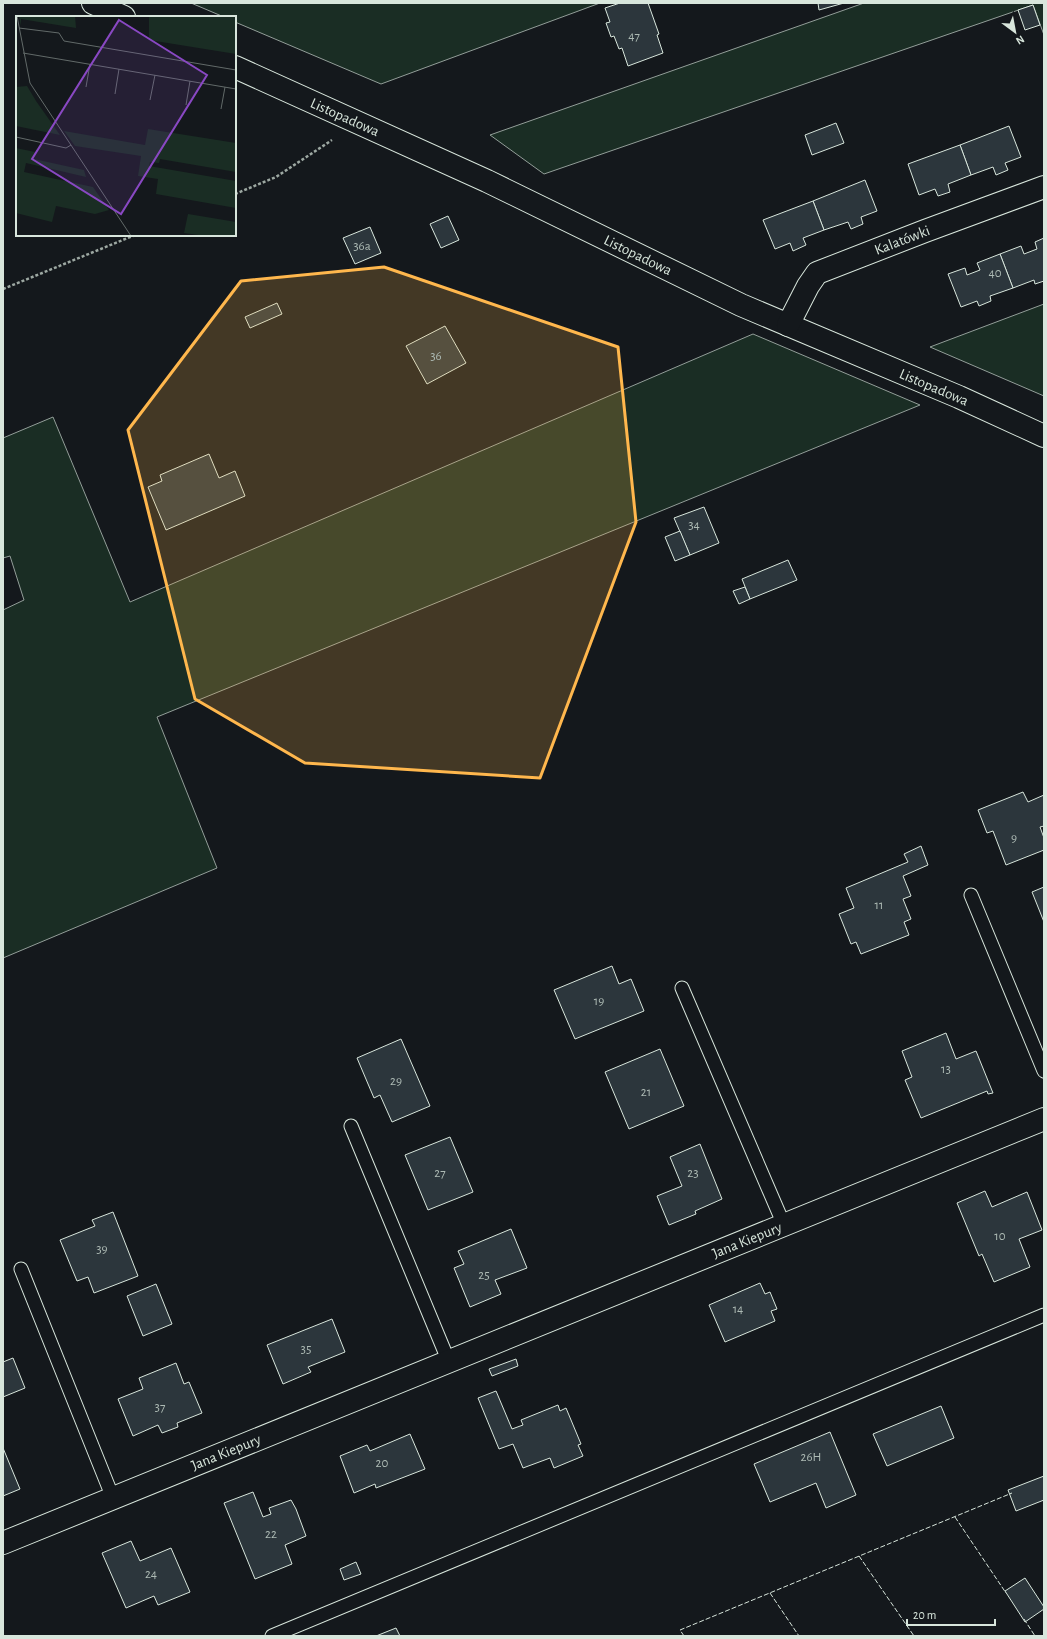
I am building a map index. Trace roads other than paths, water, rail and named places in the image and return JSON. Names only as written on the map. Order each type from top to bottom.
[{"type":"street","points":[[93,3],[122,16]]},
{"type":"street","name":"Listopadowa","points":[[236,67],[487,181],[741,305],[959,397],[1044,436]]},
{"type":"street","name":"Kalatówki","points":[[788,325],[808,286],[817,273],[1044,187]]},
{"type":"street","name":"Jana Kiepury","points":[[3,1543],[1044,1119]]},
{"type":"lane","points":[[971,895],[1044,1071]]},
{"type":"lane","points":[[682,988],[784,1225]]},
{"type":"lane","points":[[351,1126],[449,1362]]},
{"type":"lane","points":[[21,1269],[113,1498]]},
{"type":"lane","points":[[272,1636],[1044,1315]]}]
